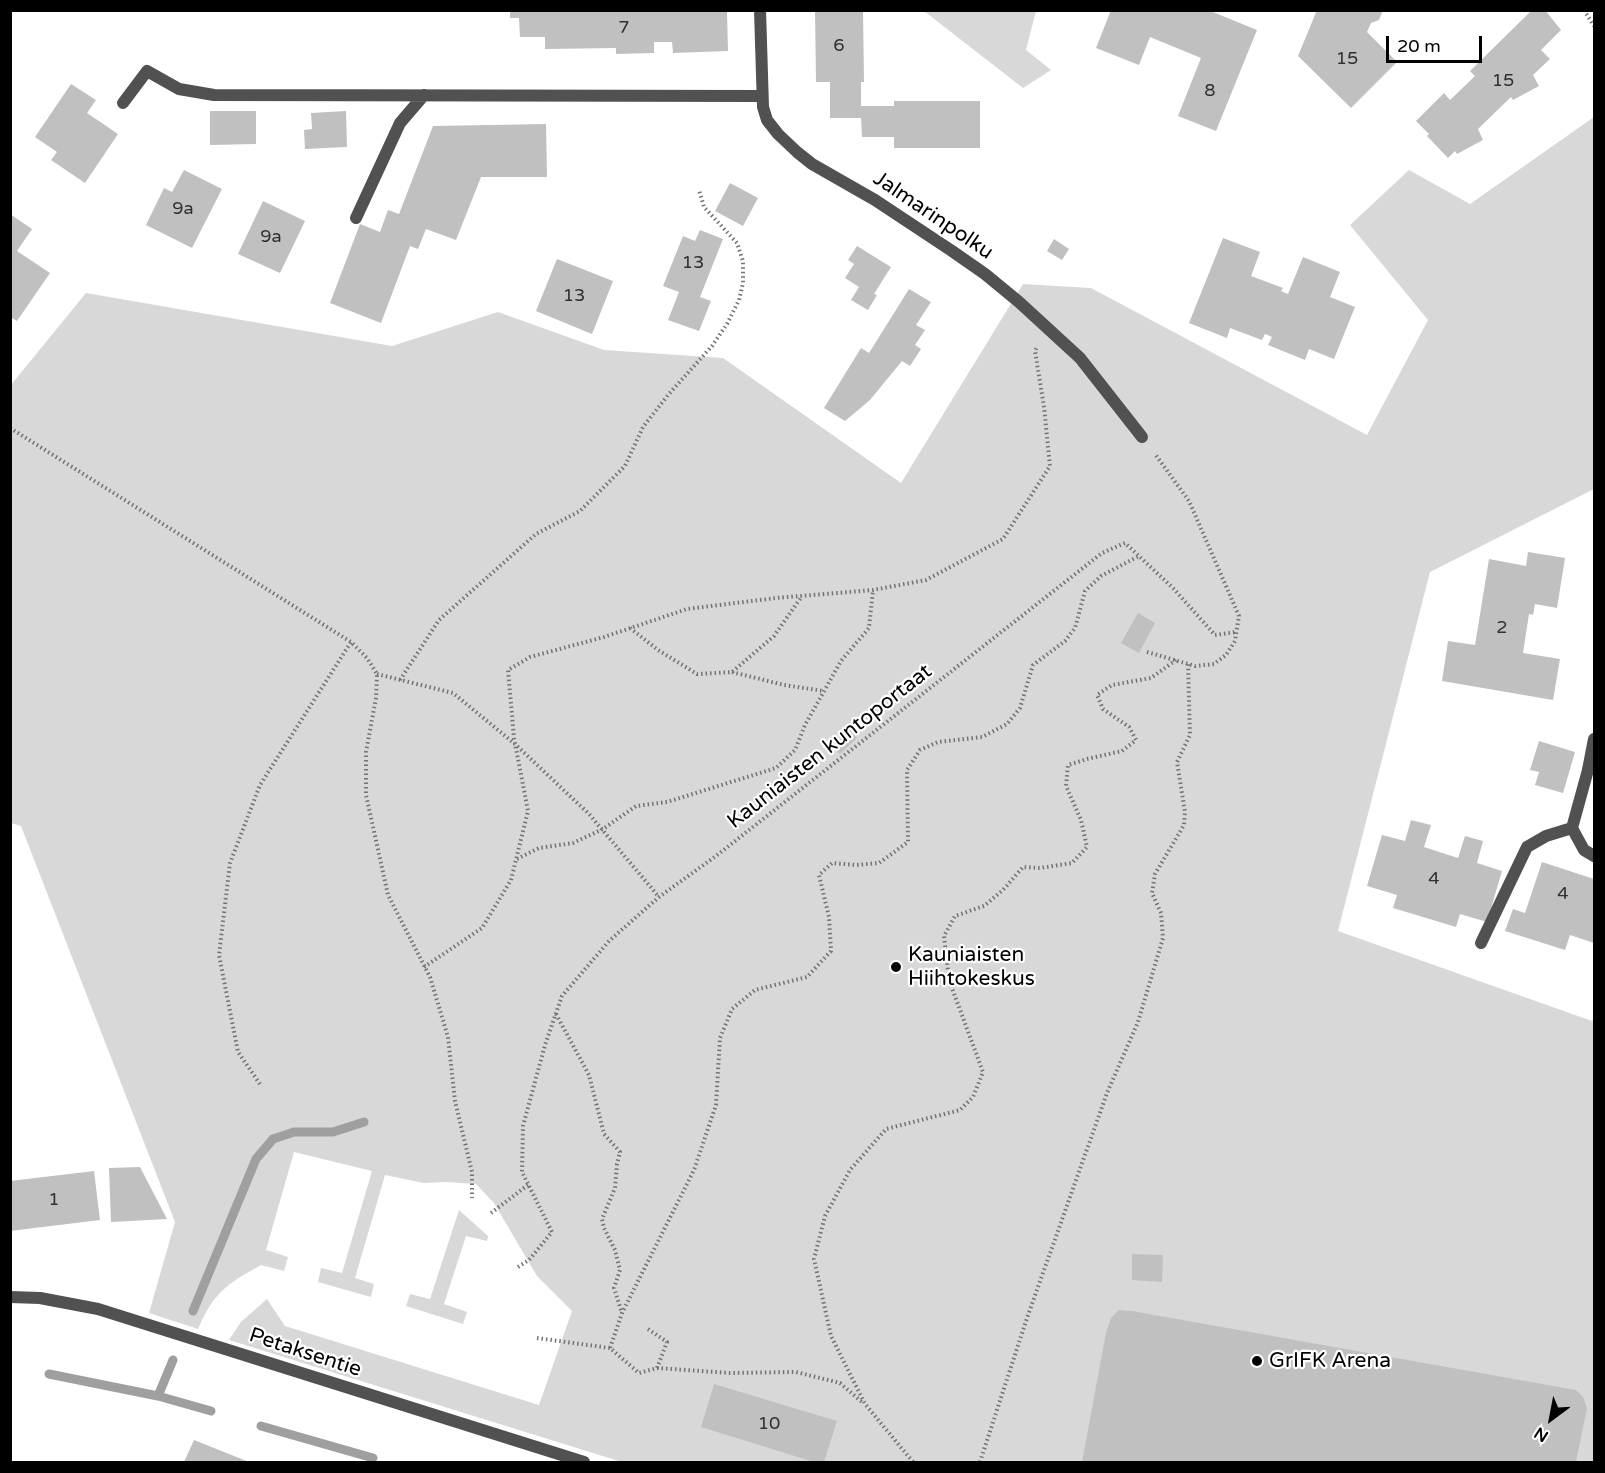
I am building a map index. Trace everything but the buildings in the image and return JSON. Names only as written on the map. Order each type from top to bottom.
[{"type":"street","name":"Jalmarinpolku","points":[[760,10],[762,107],[767,120],[778,134],[812,164],[875,200],[985,274],[1080,358],[1142,437]]},
{"type":"street","points":[[123,102],[147,71],[179,88],[214,95],[762,96]]},
{"type":"street","points":[[356,218],[400,123],[424,95]]},
{"type":"street","points":[[1594,739],[1572,828],[1584,850],[1594,856]]},
{"type":"street","points":[[1481,943],[1527,847],[1546,836],[1572,828]]},
{"type":"street","name":"Petaksentie","points":[[10,1298],[40,1298],[98,1309],[584,1462]]},
{"type":"path","points":[[1584,10],[1594,27]]},
{"type":"path","points":[[400,680],[439,620],[536,534],[580,511],[625,466],[643,427],[712,346],[727,324],[739,300],[743,261],[737,243],[704,207],[699,190]]},
{"type":"path","points":[[424,967],[482,927],[511,880],[528,811],[515,744],[508,670],[530,657],[687,609],[873,590],[926,580],[1003,539],[1050,466],[1035,351],[1048,329]]},
{"type":"path","points":[[10,428],[351,642],[367,658],[377,674],[376,698],[366,752],[366,795],[388,895],[430,977],[448,1036],[455,1101],[472,1172],[472,1198]]},
{"type":"path","points":[[1142,437],[1189,501],[1239,616],[1234,641],[1226,655],[1214,664],[1195,666],[1147,652]]},
{"type":"path","name":"Kauniaisten kuntoportaat","points":[[518,1267],[529,1260],[552,1232],[522,1172],[523,1126],[545,1045],[562,996],[609,941],[659,897],[716,856],[1102,553],[1125,543],[1139,556]]},
{"type":"path","points":[[610,1348],[622,1312],[694,1170],[716,1105],[720,1038],[732,1009],[755,990],[807,977],[831,951],[829,917],[819,875],[832,863],[856,866],[879,863],[908,842],[907,770],[920,750],[938,741],[982,737],[1007,724],[1020,708],[1033,665],[1065,640],[1075,628],[1085,591],[1101,576],[1139,556],[1173,588],[1215,635],[1236,632]]},
{"type":"path","points":[[516,860],[539,848],[573,843],[603,829],[636,806],[668,802],[776,768],[795,750],[805,725],[841,661],[869,628],[873,590]]},
{"type":"path","points":[[732,672],[774,636],[802,596]]},
{"type":"path","points":[[630,628],[658,650],[697,674],[732,672],[784,685],[824,691]]},
{"type":"path","points":[[260,1084],[238,1052],[219,955],[230,863],[260,784],[351,642]]},
{"type":"path","points":[[865,1404],[831,1336],[814,1259],[825,1216],[850,1170],[886,1129],[960,1110],[973,1097],[983,1072],[950,980],[944,936],[955,916],[984,906],[1004,890],[1023,867],[1041,868],[1072,863],[1087,847],[1081,820],[1066,786],[1068,765],[1122,751],[1136,740],[1130,727],[1103,709],[1097,695],[1112,685],[1151,678],[1176,660]]},
{"type":"path","points":[[980,1462],[1027,1318],[1107,1093],[1138,1022],[1163,938],[1161,913],[1152,893],[1155,874],[1184,825],[1185,812],[1177,762],[1190,735],[1188,663]]},
{"type":"path","points":[[377,674],[453,693],[515,744],[603,829],[659,897]]},
{"type":"path","points":[[556,1013],[589,1076],[604,1134],[620,1152],[615,1188],[602,1219],[615,1250],[620,1270],[614,1288],[622,1312]]},
{"type":"path","points":[[491,1213],[528,1185]]},
{"type":"path","points":[[648,1329],[667,1342],[657,1368]]},
{"type":"path","points":[[537,1338],[610,1348],[639,1373],[657,1368],[730,1373],[796,1372],[840,1383],[865,1404],[913,1462]]},
{"type":"shaded area","points":[[924,11],[1036,11],[1026,50],[1051,70],[1023,88]]},
{"type":"shaded area","points":[[1594,117],[1594,489],[1430,572],[1338,931],[1592,1021],[1594,1019],[1594,1462],[622,1462],[229,1340],[241,1322],[267,1299],[285,1326],[539,1405],[572,1311],[537,1276],[494,1203],[476,1184],[424,1183],[385,1175],[355,1278],[374,1284],[371,1297],[318,1282],[321,1268],[342,1273],[372,1171],[294,1152],[266,1250],[288,1257],[284,1271],[261,1265],[230,1284],[210,1306],[198,1329],[149,1313],[175,1222],[21,826],[11,823],[10,386],[86,293],[392,346],[498,312],[604,350],[723,358],[901,483],[1023,284],[1091,288],[1367,435],[1428,320],[1350,225],[1409,170],[1470,204]]},
{"type":"shaded area","points":[[459,1210],[488,1236],[487,1241],[466,1236],[444,1304],[467,1312],[463,1324],[406,1306],[410,1294],[430,1299]]},
{"type":"waterway","points":[[193,1311],[256,1159],[273,1139],[294,1132],[333,1132],[364,1122]]},
{"type":"waterway","points":[[158,1396],[173,1360]]},
{"type":"waterway","points":[[49,1374],[158,1396],[211,1411]]},
{"type":"waterway","points":[[261,1426],[373,1458]]},
{"type":"place","name":"Kauniaisten Hiihtokeskus","points":[[896,967]]},
{"type":"place","name":"GrIFK Arena","points":[[1257,1361]]}]
